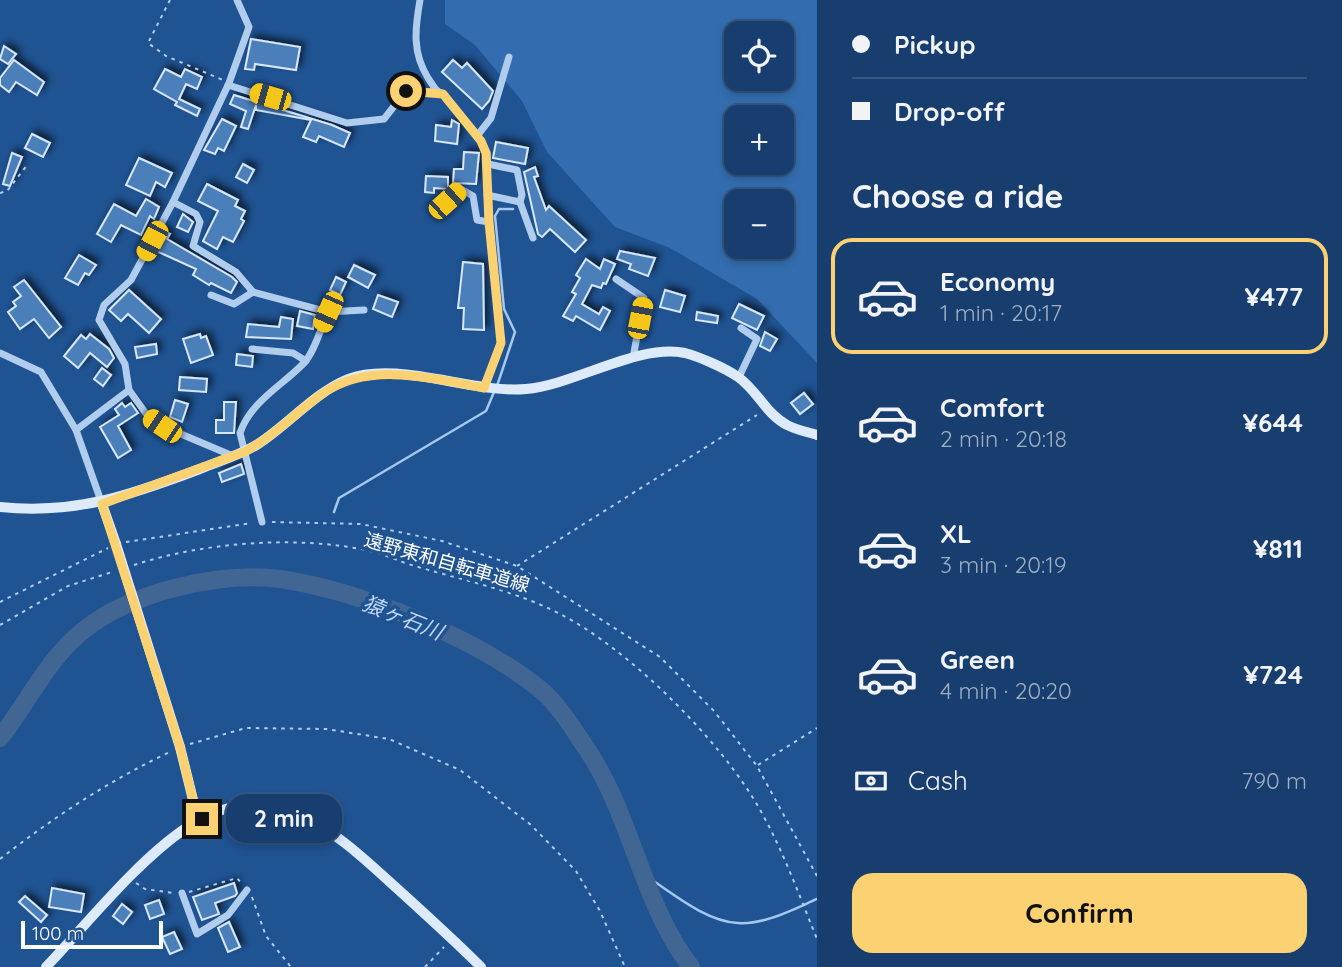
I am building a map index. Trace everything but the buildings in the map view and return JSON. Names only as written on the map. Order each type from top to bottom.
[{"type":"street","points":[[420,0],[415,43],[419,64],[437,92]]},
{"type":"street","points":[[233,456],[162,426],[147,415],[129,390],[125,364],[99,320],[104,305],[131,280],[173,202],[228,84],[249,27],[239,1]]},
{"type":"street","points":[[477,136],[491,118],[509,57]]},
{"type":"street","points":[[228,84],[347,122],[384,119],[406,91],[443,94],[477,136],[486,153],[488,164],[487,195],[501,343],[484,388]]},
{"type":"street","points":[[488,164],[517,170],[522,195],[520,202],[533,238]]},
{"type":"street","points":[[447,201],[461,189],[474,196],[477,220],[489,222]]},
{"type":"street","points":[[487,195],[520,202]]},
{"type":"street","points":[[173,202],[196,214],[200,222],[193,246],[236,272],[253,292],[328,312],[365,310]]},
{"type":"street","points":[[616,279],[645,298],[633,358]]},
{"type":"street","points":[[211,295],[234,304],[253,292]]},
{"type":"street","points":[[262,522],[247,450],[240,433],[244,423],[265,397],[306,361],[328,312]]},
{"type":"street","points":[[739,377],[757,339],[741,328]]},
{"type":"street","points":[[252,349],[293,353],[306,361]]},
{"type":"street","points":[[0,507],[38,508],[102,504],[247,450],[323,393],[347,380],[369,374],[484,388],[526,389],[633,358],[665,352],[685,353],[739,377],[767,408],[787,425],[817,435]]},
{"type":"street","points":[[0,353],[41,373],[76,430],[117,544],[180,747],[197,816],[202,819]]},
{"type":"street","points":[[76,430],[129,390]]},
{"type":"street","points":[[46,967],[130,878],[186,828],[233,808],[268,804],[301,813],[348,844],[481,967]]},
{"type":"street","points":[[182,893],[197,934],[228,915],[247,890]]},
{"type":"path","points":[[170,0],[148,43],[166,56],[228,84]]},
{"type":"path","points":[[0,193],[7,191],[28,164]]},
{"type":"path","points":[[517,566],[767,408]]},
{"type":"path","points":[[0,602],[117,544],[262,522],[361,524],[442,541],[517,566],[660,657],[714,711],[758,766],[817,876]]},
{"type":"path","name":"遠野東和自転車道線","points":[[133,565],[159,557],[236,544],[302,544],[370,551],[502,589],[563,615],[610,647],[701,729],[758,807],[781,850],[817,939]]},
{"type":"path","points":[[0,625],[68,586],[120,569]]},
{"type":"path","points":[[0,859],[56,816],[132,770],[180,747],[246,728],[326,729],[389,738],[460,770],[531,824],[576,871],[600,911],[625,967]]},
{"type":"path","points":[[758,766],[817,729]]},
{"type":"path","points":[[130,878],[145,889],[182,893],[237,878],[247,890],[266,936],[290,967]]},
{"type":"path","points":[[425,967],[452,939]]},
{"type":"shaded area","points":[[445,0],[817,0],[817,363],[757,299],[670,248],[615,227],[547,152],[522,101],[475,45],[445,24]]},
{"type":"waterway","points":[[497,386],[515,332],[504,309],[495,216],[499,209],[513,209]]},
{"type":"waterway","points":[[334,512],[339,498],[486,411],[494,392]]},
{"type":"waterway","name":"猿ヶ石川","points":[[0,738],[49,667],[71,641],[103,617],[126,605],[178,587],[231,578],[280,579],[346,594],[417,620],[485,652],[515,671],[554,702],[602,774],[660,915],[691,967]]},
{"type":"waterway","points":[[640,872],[699,911],[738,923],[768,919],[817,899]]},
{"type":"route","points":[[202,819],[197,816],[180,747],[102,504],[244,452],[323,393],[347,380],[369,374],[444,380],[484,388],[501,343],[489,222],[486,153],[481,141],[443,94],[406,91]]}]
